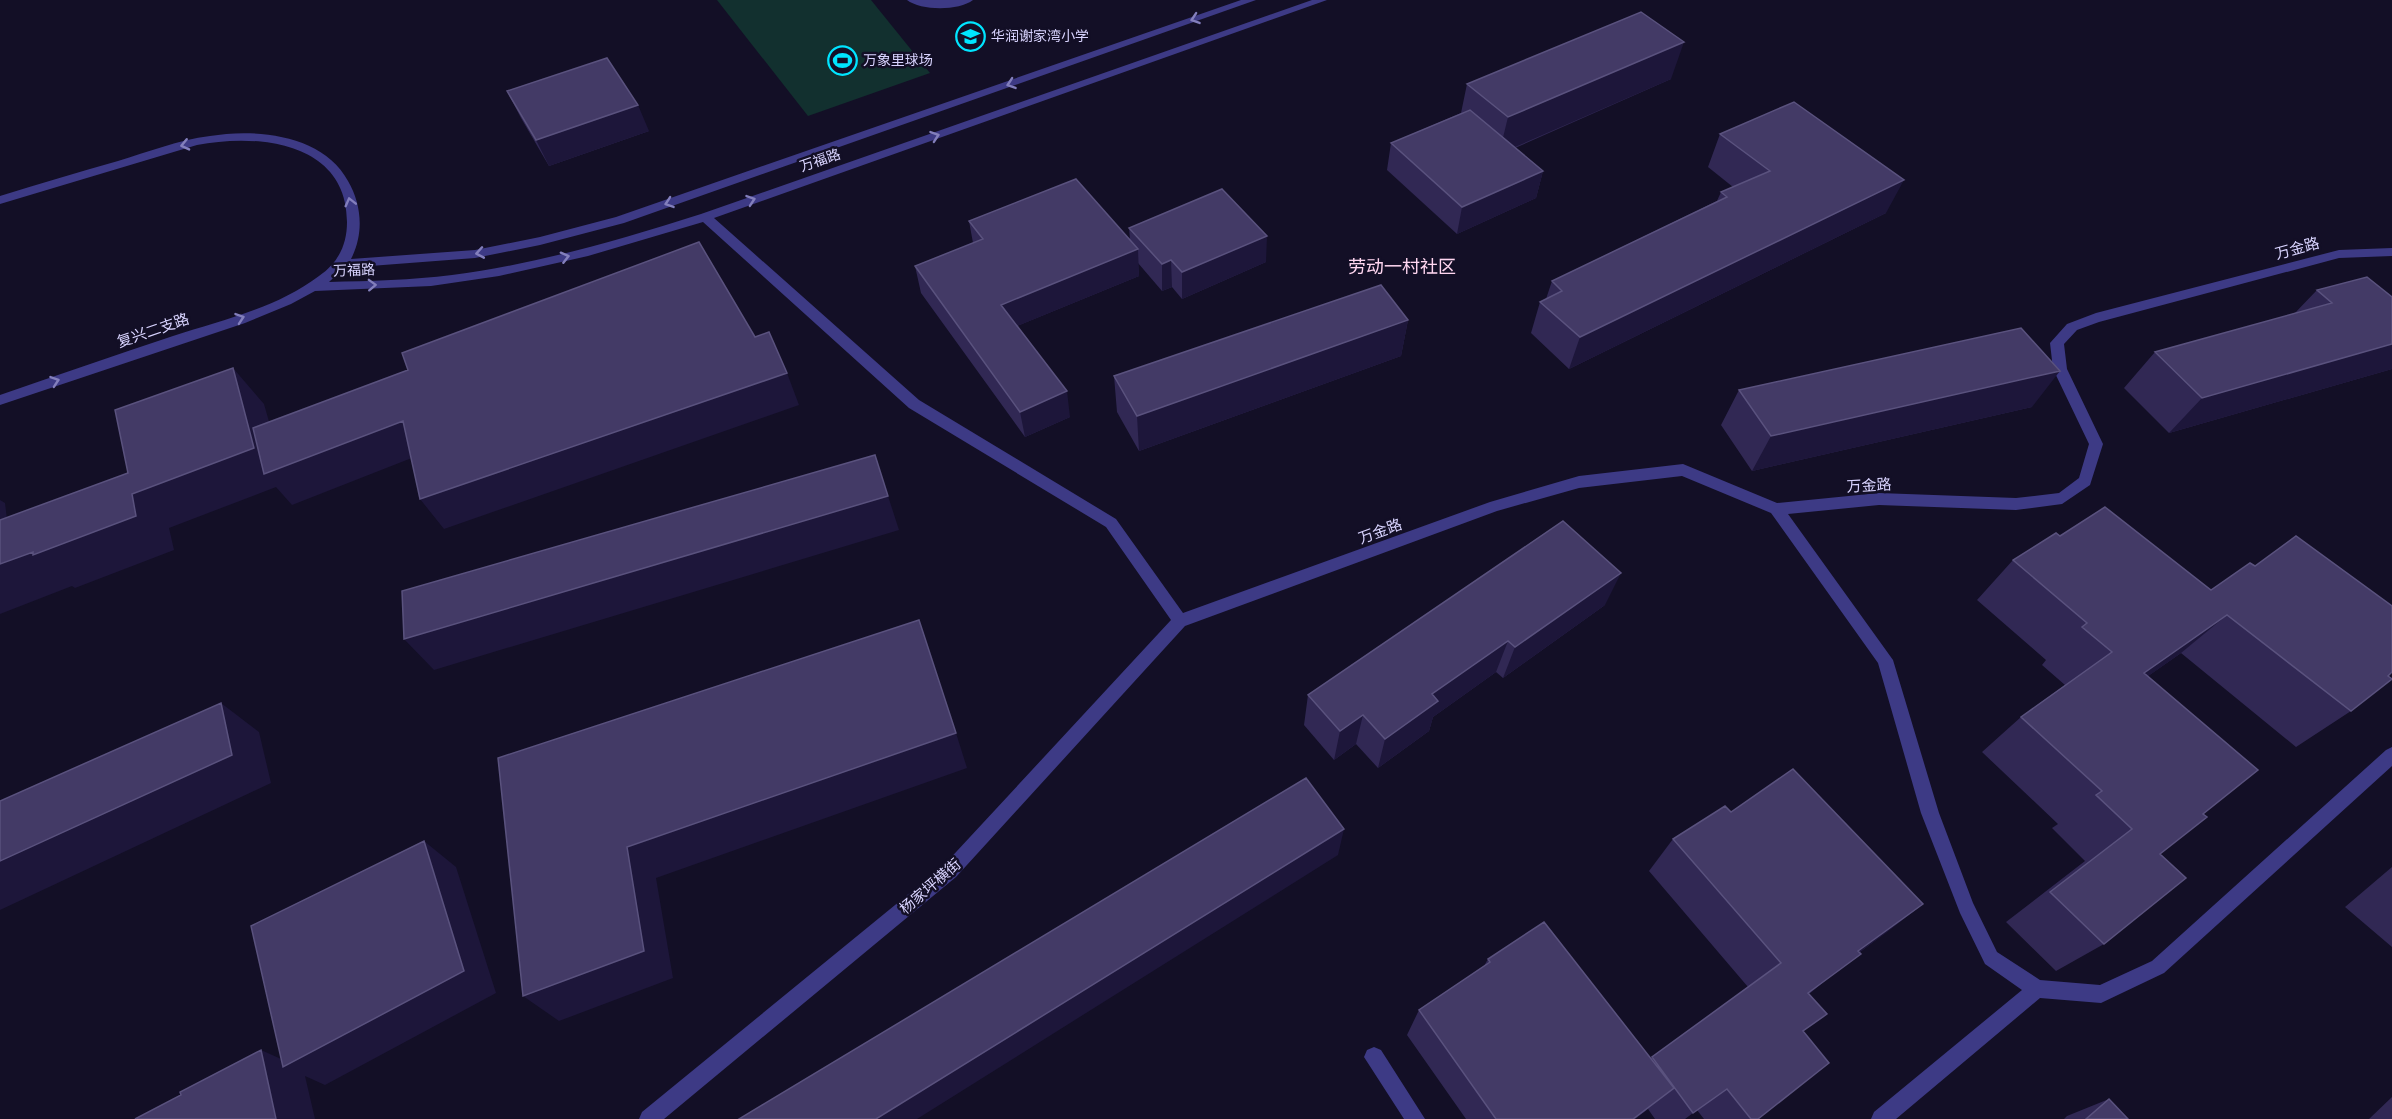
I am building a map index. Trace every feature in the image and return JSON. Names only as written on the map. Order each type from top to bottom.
[{"type":"street","points":[[912,0],[920,3],[942,4],[968,0]]},
{"type":"street","name":"万福路","points":[[341,264],[475,254],[540,241],[620,220],[1251,0]]},
{"type":"street","name":"万福路","points":[[314,286],[405,283],[468,277],[535,265],[613,245],[705,217],[1322,0]]},
{"type":"street","points":[[0,200],[179,146],[218,138],[255,138],[289,143],[313,151],[327,162],[347,189],[353,210],[353,237],[341,264],[314,286]]},
{"type":"street","points":[[705,217],[915,404],[1111,523],[1180,621]]},
{"type":"street","name":"万金路","points":[[1180,621],[1495,506],[1579,482],[1683,470],[1776,509],[1879,499],[2016,504],[2062,498],[2085,481],[2096,444],[2060,369],[2056,343],[2072,327],[2096,318],[2339,254],[2392,252]]},
{"type":"street","name":"复兴二支路","points":[[0,400],[267,309],[314,286]]},
{"type":"street","points":[[1776,509],[1885,660],[1930,813],[1965,907],[1991,958],[2037,988],[2101,994],[2158,967],[2392,755]]},
{"type":"street","name":"杨家坪横街","points":[[649,1119],[950,871],[1180,621]]},
{"type":"street","points":[[1881,1119],[2037,988]]},
{"type":"street","points":[[1374,1057],[1415,1119]]},
{"type":"green space","name":"万象里球场","points":[[717,0],[871,0],[930,73],[808,116]]},
{"type":"building","points":[[1641,12],[1684,42],[1508,117],[1467,84]]},
{"type":"building","points":[[607,58],[638,105],[536,140],[507,91]]},
{"type":"building","points":[[1794,102],[1904,180],[1580,337],[1540,302],[1562,291],[1552,281],[1727,197],[1721,192],[1770,171],[1720,134]]},
{"type":"building","points":[[1470,110],[1543,171],[1462,207],[1391,143]]},
{"type":"building","points":[[1076,179],[1138,249],[1001,305],[1067,391],[1020,412],[915,266],[983,239],[969,221]]},
{"type":"building","points":[[1222,189],[1267,236],[1182,272],[1171,260],[1162,264],[1129,228]]},
{"type":"building","points":[[699,242],[755,337],[769,332],[787,373],[420,499],[403,421],[264,474],[253,428],[408,370],[402,353]]},
{"type":"building","points":[[2367,277],[2392,297],[2392,344],[2202,398],[2155,352],[2332,303],[2317,290]]},
{"type":"building","points":[[1381,285],[1408,320],[1137,416],[1114,376]]},
{"type":"building","points":[[2021,328],[2060,371],[1771,436],[1739,390]]},
{"type":"building","points":[[233,368],[254,448],[132,494],[136,516],[33,555],[33,552],[0,564],[0,520],[128,473],[115,410]]},
{"type":"building","points":[[875,455],[888,496],[404,639],[402,591]]},
{"type":"building","points":[[2105,507],[2211,590],[2250,563],[2255,566],[2296,536],[2392,606],[2392,672],[2388,676],[2392,679],[2351,711],[2227,615],[2144,673],[2258,770],[2203,814],[2207,817],[2160,854],[2186,878],[2104,944],[2050,892],[2132,829],[2096,795],[2102,791],[2021,717],[2112,652],[2082,627],[2087,623],[2013,560],[2056,533],[2060,536]]},
{"type":"building","points":[[1563,521],[1621,573],[1515,647],[1508,641],[1432,694],[1438,701],[1385,739],[1363,715],[1340,731],[1308,695]]},
{"type":"building","points":[[919,620],[956,733],[627,847],[644,951],[523,996],[498,758]]},
{"type":"building","points":[[221,703],[232,755],[0,861],[0,801]]},
{"type":"building","points":[[1793,769],[1923,904],[1858,951],[1861,954],[1808,993],[1827,1014],[1803,1031],[1829,1063],[1758,1119],[1751,1119],[1727,1089],[1693,1113],[1652,1057],[1781,963],[1673,839],[1725,806],[1731,812]]},
{"type":"building","points":[[1306,778],[1344,829],[876,1119],[739,1119]]},
{"type":"building","points":[[424,841],[464,971],[283,1067],[251,926]]},
{"type":"building","points":[[1544,922],[1674,1088],[1633,1119],[1496,1119],[1419,1010],[1490,962],[1488,959]]},
{"type":"building","points":[[261,1050],[276,1119],[135,1119],[181,1095],[180,1092]]},
{"type":"building","points":[[2109,1099],[2128,1119],[2086,1119]]},
{"type":"place","name":"华润谢家湾小学","points":[[970,36]]},
{"type":"place","name":"万象里球场","points":[[842,60]]},
{"type":"district","name":"劳动一村社区","points":[[1402,266]]}]
